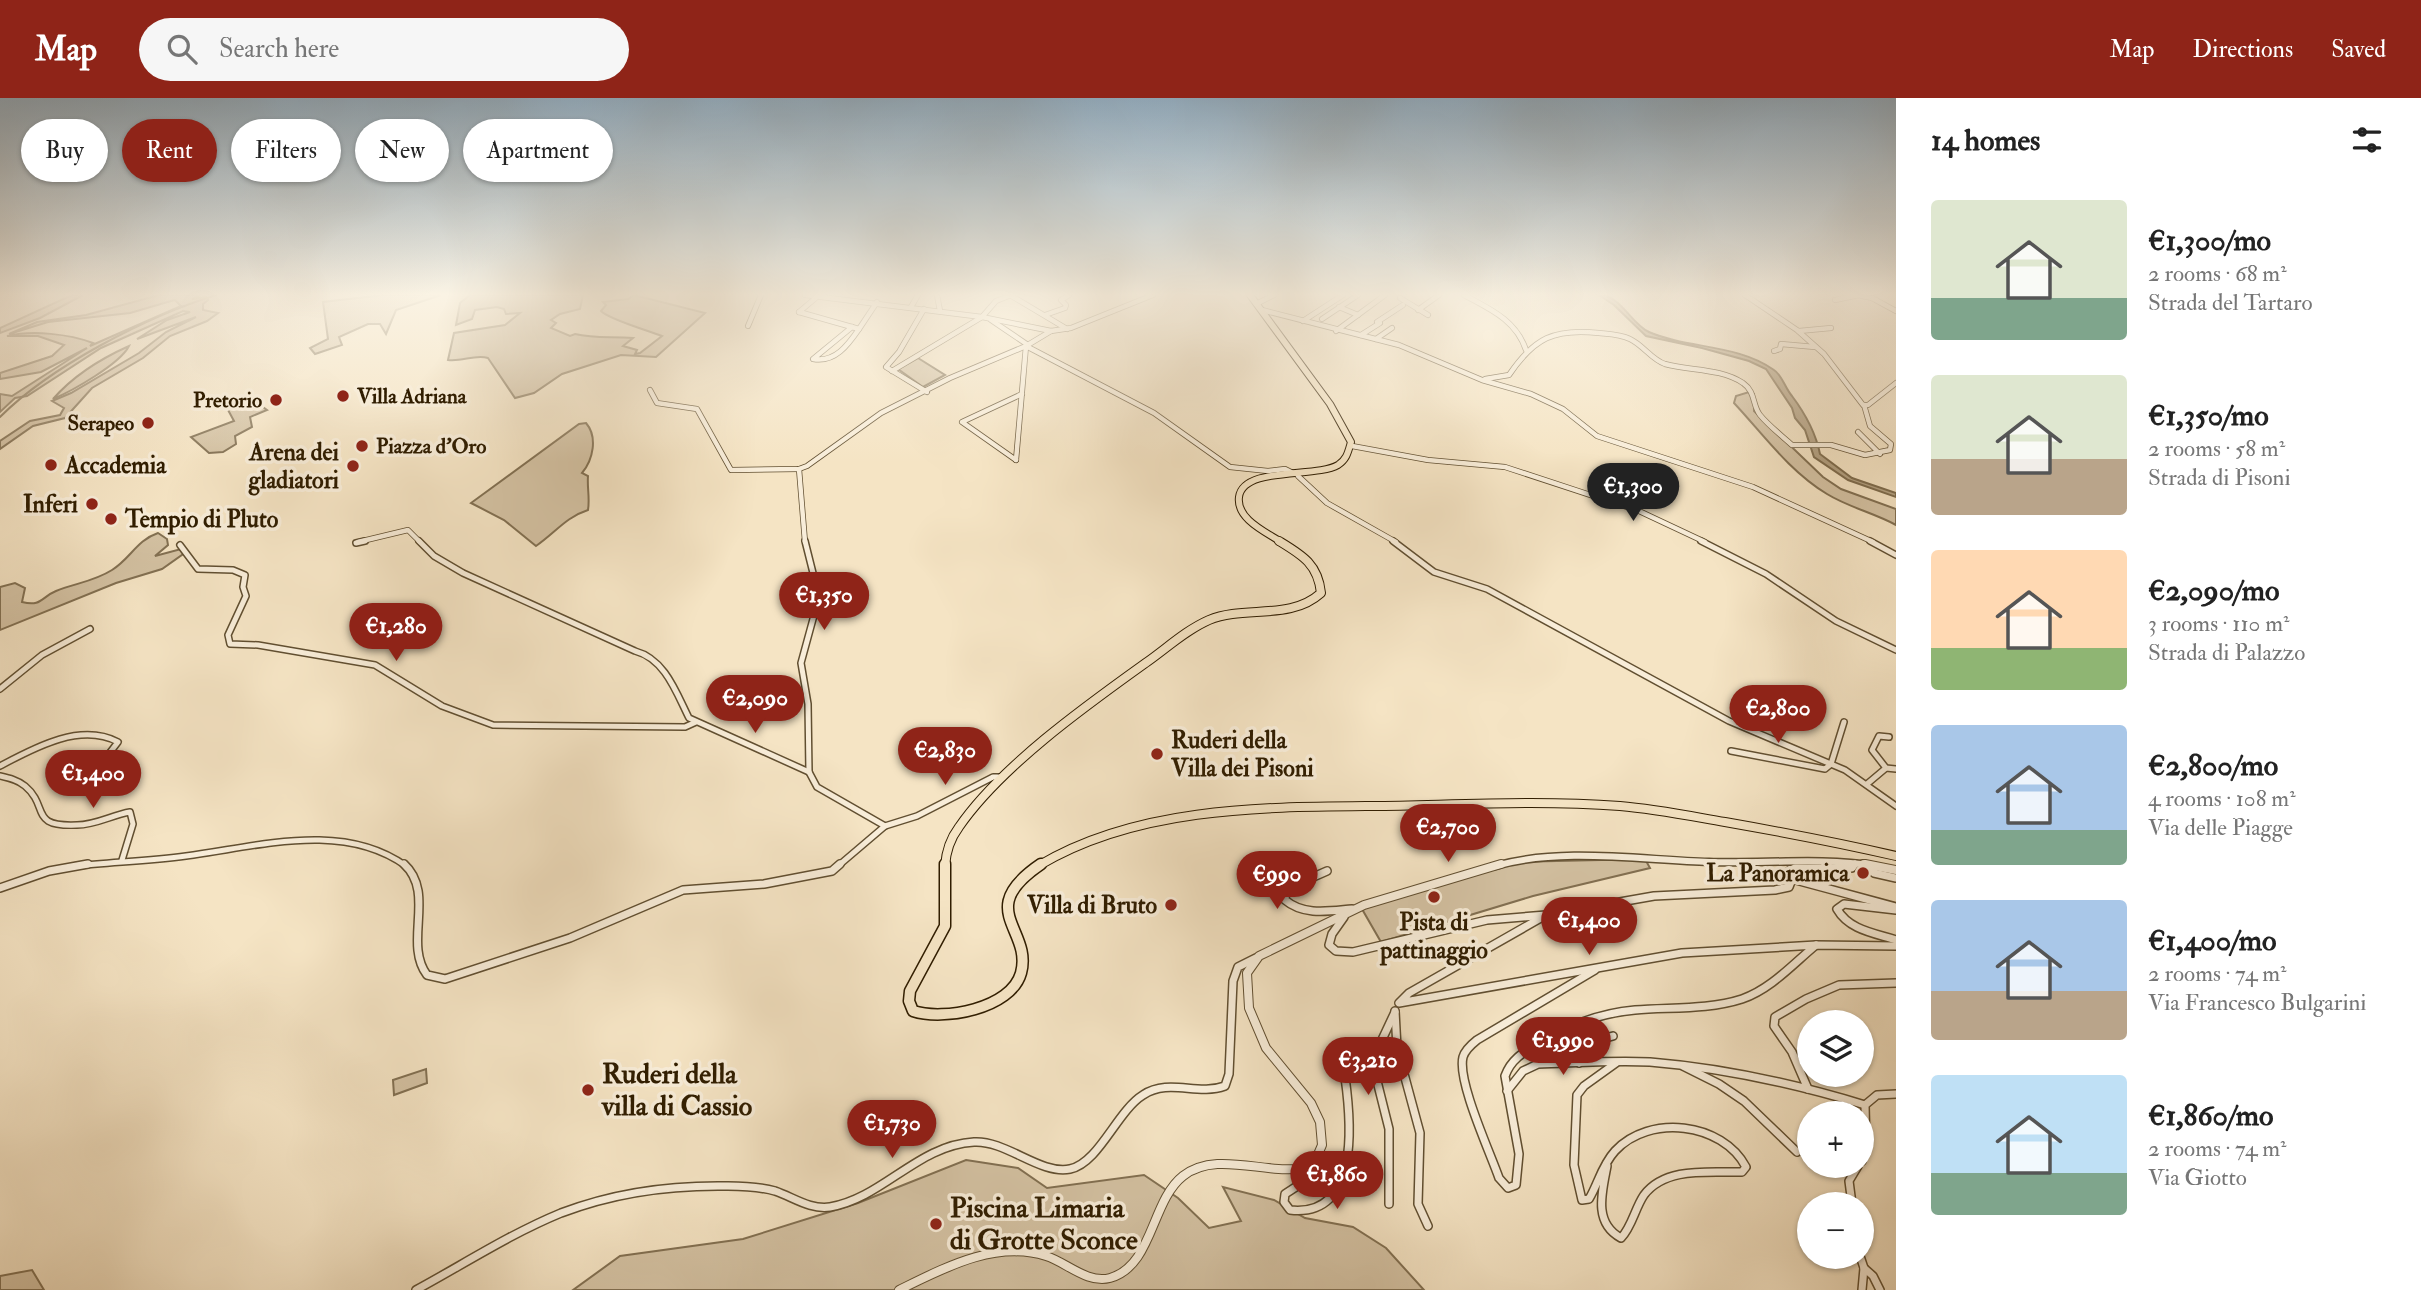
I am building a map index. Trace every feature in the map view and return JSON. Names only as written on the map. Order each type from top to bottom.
[{"type":"main road","points":[[1291,351],[1338,416],[1350,436],[1352,446],[1346,458],[1335,466],[1296,475],[1263,478],[1247,484],[1240,491],[1237,504],[1248,520],[1297,552],[1313,567],[1321,581],[1322,590],[1317,598],[1295,607],[1218,617],[1196,627],[1090,703],[1002,777],[969,814],[947,847],[943,932],[916,977],[909,995],[910,1006],[919,1014],[937,1015],[979,1007],[1004,997],[1017,984],[1022,967],[1008,908],[1011,892],[1029,872],[1105,835],[1219,811],[1491,802],[1604,805],[1809,836],[1896,856]]},
{"type":"street","points":[[823,351],[813,359],[820,360],[841,351]]},
{"type":"street","points":[[900,351],[886,367],[927,392]]},
{"type":"street","points":[[892,371],[926,351]]},
{"type":"street","points":[[650,390],[657,403],[688,405],[699,411],[731,470],[799,469],[822,457],[878,415],[949,379],[1016,351]]},
{"type":"street","points":[[1022,394],[962,422],[1016,460],[1027,351]]},
{"type":"street","points":[[1036,351],[1154,413],[1230,467],[1263,471],[1285,469],[1296,475],[1326,503],[1395,542],[1434,572],[1488,589],[1723,718],[1831,764],[1867,784],[1896,806]]},
{"type":"street","points":[[1414,351],[1480,379],[1550,401],[1597,436],[1753,487],[1860,535],[1896,555]]},
{"type":"street","points":[[1480,379],[1509,375],[1526,351]]},
{"type":"street","points":[[1646,351],[1663,363],[1715,372],[1745,384],[1753,392],[1759,414],[1792,445],[1834,446],[1855,454],[1880,454],[1892,446],[1870,426],[1864,405],[1832,363],[1819,351]]},
{"type":"street","points":[[1864,405],[1896,383]]},
{"type":"street","points":[[1858,432],[1880,454]]},
{"type":"street","points":[[1352,446],[1428,460],[1505,467],[1639,511],[1739,559],[1836,621],[1896,650]]},
{"type":"street","points":[[799,469],[805,541],[819,597],[801,663],[808,704],[809,772],[817,788],[885,826]]},
{"type":"street","points":[[356,543],[408,530],[434,556],[463,573],[635,651],[647,653],[671,680],[686,715],[743,744],[809,772]]},
{"type":"street","points":[[180,545],[195,566],[215,573],[240,571],[245,575],[243,587],[246,596],[228,635],[230,644],[258,645],[375,665],[434,702],[494,725],[685,727],[696,722]]},
{"type":"street","points":[[0,689],[42,655],[90,629]]},
{"type":"street","points":[[1731,751],[1782,759],[1819,769],[1827,768],[1831,764],[1844,722]]},
{"type":"street","points":[[0,766],[46,742],[100,734],[110,736],[118,742],[105,759]]},
{"type":"street","points":[[1886,768],[1871,749],[1879,736],[1889,737]]},
{"type":"street","points":[[1867,784],[1886,768],[1896,769]]},
{"type":"street","points":[[0,776],[26,784],[41,817],[49,823],[91,823],[130,812],[133,825],[122,860]]},
{"type":"street","points":[[0,888],[46,870],[122,860],[193,855],[299,839],[346,842],[398,861],[411,872],[419,898],[420,966],[429,976],[445,979],[570,938],[683,890],[764,884],[830,872],[840,867],[885,826],[917,816],[993,777],[1002,777]]},
{"type":"street","points":[[416,1290],[559,1215],[626,1196],[687,1186],[750,1188],[772,1190],[804,1204],[829,1207],[853,1198],[933,1153],[974,1142],[1005,1146],[1059,1168],[1074,1167],[1086,1159],[1125,1108],[1148,1091],[1164,1086],[1211,1089],[1225,1086],[1229,1074],[1232,984],[1238,967],[1357,909],[1425,885],[1524,859],[1629,856],[1707,862],[1858,864],[1896,870]]},
{"type":"street","points":[[1858,864],[1874,873],[1896,878]]},
{"type":"street","points":[[1346,914],[1329,942],[1330,947],[1336,951],[1361,950],[1491,920],[1546,915],[1654,896],[1775,890],[1789,887],[1792,868],[1851,868],[1858,864]]},
{"type":"street","points":[[1327,871],[1286,889],[1284,894],[1287,902],[1293,907],[1306,910],[1357,909]]},
{"type":"street","points":[[1792,879],[1896,909]]},
{"type":"street","points":[[1896,909],[1845,904],[1839,905],[1837,909],[1842,918],[1853,925],[1896,940]]},
{"type":"street","points":[[1389,1204],[1389,1129],[1372,1061],[1397,1007],[1409,993],[1546,915]]},
{"type":"street","points":[[1397,1007],[1682,953],[1816,945],[1896,946]]},
{"type":"street","points":[[1595,970],[1485,1035],[1470,1046],[1464,1056],[1462,1066],[1466,1084],[1499,1178],[1505,1186],[1512,1189],[1517,1181],[1519,1154],[1507,1091],[1506,1073],[1512,1062],[1566,1027],[1602,1015],[1710,1005],[1745,998],[1762,989],[1816,945]]},
{"type":"street","points":[[1259,956],[1247,973],[1250,1008],[1264,1045],[1311,1103],[1319,1117],[1323,1137],[1308,1180],[1285,1194],[1284,1202],[1290,1210],[1323,1203],[1340,1181],[1348,1161],[1351,1139],[1345,1077]]},
{"type":"street","points":[[1808,1089],[1792,1052],[1774,1026],[1775,1017],[1803,1000],[1839,985],[1896,983]]},
{"type":"street","points":[[1397,1007],[1396,1047],[1419,1125],[1422,1155],[1418,1206],[1427,1226]]},
{"type":"street","points":[[1579,1063],[1595,1041],[1613,1036]]},
{"type":"street","points":[[1507,1091],[1527,1068],[1550,1063],[1647,1062],[1681,1065],[1808,1089],[1850,1101]]},
{"type":"street","points":[[1607,1166],[1601,1198],[1603,1219],[1609,1232],[1621,1238],[1624,1237],[1640,1198],[1663,1178],[1686,1172],[1742,1172],[1746,1167],[1740,1154],[1725,1142],[1668,1127],[1638,1135],[1615,1150],[1589,1199],[1583,1200],[1578,1192],[1576,1173],[1577,1095],[1584,1086],[1616,1063]]},
{"type":"street","points":[[1681,1065],[1719,1084],[1744,1101],[1797,1152]]},
{"type":"street","points":[[1869,1101],[1877,1095],[1896,1094]]},
{"type":"street","points":[[899,1290],[973,1258],[1000,1252],[1038,1254],[1090,1276],[1111,1278],[1125,1270],[1137,1254],[1165,1198],[1177,1181],[1189,1171],[1218,1165],[1296,1170],[1308,1168],[1316,1161]]},
{"type":"street","points":[[1862,1290],[1864,1269]]},
{"type":"street","points":[[1865,1269],[1873,1276],[1880,1290]]},
{"type":"shaded area","points":[[58,351],[82,351],[41,372],[0,379],[0,373],[52,356]]},
{"type":"shaded area","points":[[83,351],[97,351],[27,396],[15,398],[0,412],[0,394],[12,396]]},
{"type":"shaded area","points":[[126,351],[106,369],[53,399],[70,382],[108,356]]},
{"type":"shaded area","points":[[152,351],[92,388],[65,418],[33,426],[0,449],[0,441],[30,421],[60,415],[64,408],[52,401],[71,393],[139,353]]},
{"type":"shaded area","points":[[450,351],[637,351],[635,354],[643,351],[663,351],[656,357],[621,355],[562,374],[534,393],[515,398],[488,358],[448,360]]},
{"type":"shaded area","points":[[1711,351],[1745,355],[1774,370],[1805,416],[1820,454],[1852,478],[1896,493],[1896,497],[1848,480],[1814,457],[1805,430],[1766,369],[1749,361]]},
{"type":"shaded area","points":[[918,358],[945,375],[923,387],[898,369]]},
{"type":"shaded area","points":[[1749,392],[1754,394],[1754,411],[1823,477],[1841,489],[1896,509],[1896,525],[1835,499],[1813,485],[1777,452],[1734,403],[1736,396]]},
{"type":"shaded area","points":[[252,399],[267,410],[250,417],[252,427],[235,436],[236,444],[223,452],[209,453],[191,437],[234,421],[227,408]]},
{"type":"shaded area","points":[[586,423],[593,442],[589,462],[582,473],[588,476],[588,510],[567,521],[536,546],[504,520],[471,503],[579,424]]},
{"type":"shaded area","points":[[158,533],[167,539],[168,545],[155,556],[181,549],[186,552],[162,569],[116,583],[0,630],[0,587],[15,583],[25,588],[22,602],[38,602],[51,593],[112,570],[144,540]]},
{"type":"shaded area","points":[[1645,859],[1650,868],[1533,896],[1381,942],[1362,909],[1517,862]]},
{"type":"shaded area","points":[[426,1069],[427,1083],[394,1095],[393,1080]]},
{"type":"shaded area","points":[[966,1160],[1018,1168],[1047,1188],[1144,1175],[1178,1198],[1209,1228],[1241,1221],[1223,1187],[1274,1200],[1305,1218],[1353,1227],[1386,1248],[1424,1290],[573,1290],[620,1256],[743,1239],[858,1203]]},
{"type":"shaded area","points":[[32,1270],[44,1290],[0,1290],[0,1276]]},
{"type":"waterway","points":[[0,417],[46,379],[92,351]]},
{"type":"place","name":"Villa Adriana","points":[[343,396]]},
{"type":"place","name":"Pretorio","points":[[276,400]]},
{"type":"place","name":"Serapeo","points":[[148,423]]},
{"type":"place","name":"Piazza d'Oro","points":[[362,446]]},
{"type":"place","name":"Accademia","points":[[51,465]]},
{"type":"place","name":"Arena dei gladiatori","points":[[353,466]]},
{"type":"place","name":"Inferi","points":[[92,504]]},
{"type":"place","name":"Tempio di Pluto","points":[[111,519]]},
{"type":"place","name":"Ruderi della Villa dei Pisoni","points":[[1157,754]]},
{"type":"place","name":"La Panoramica","points":[[1863,873]]},
{"type":"place","name":"Pista di pattinaggio","points":[[1434,897]]},
{"type":"place","name":"Villa di Bruto","points":[[1171,905]]},
{"type":"place","name":"Ruderi della villa di Cassio","points":[[588,1090]]},
{"type":"place","name":"Piscina Limaria di Grotte Sconce","points":[[936,1224]]}]
